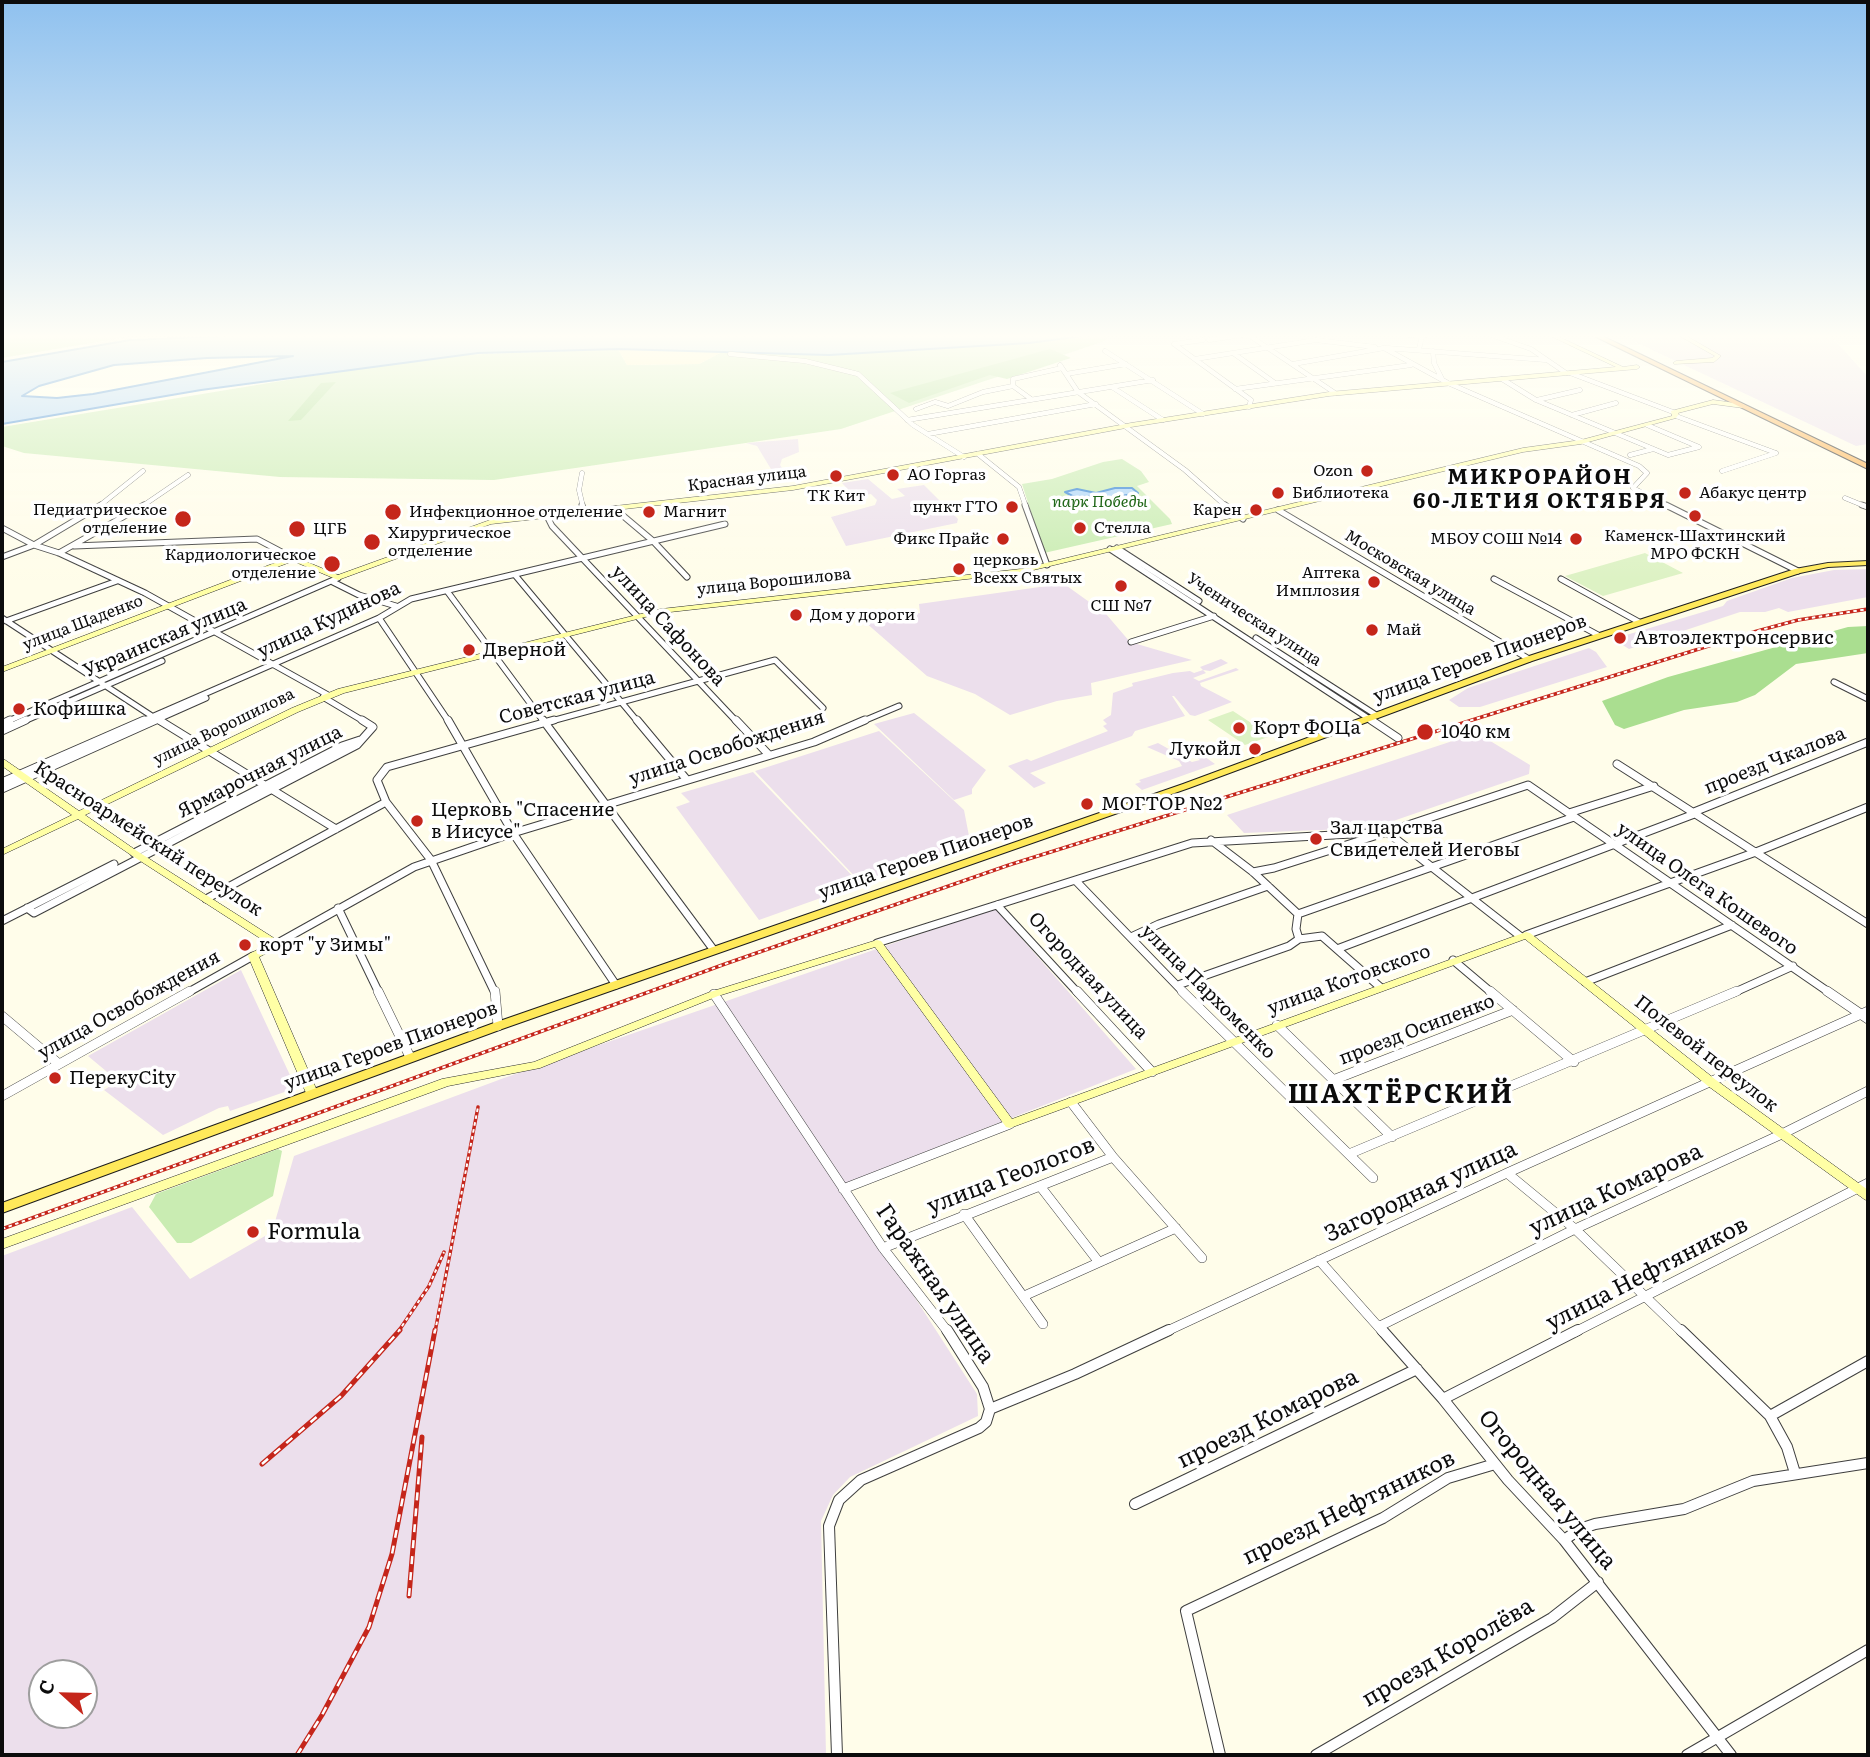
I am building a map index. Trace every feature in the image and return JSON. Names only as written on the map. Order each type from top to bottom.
[{"type":"highway","points":[[1763,416],[1868,467]]},
{"type":"highway","points":[[1773,416],[1868,462]]},
{"type":"main road","name":"улица Героев Пионеров","points":[[2,1208],[410,1057],[1174,790],[1598,635],[1798,571],[1828,565],[1868,563]]},
{"type":"street","points":[[903,416],[964,457]]},
{"type":"street","points":[[907,420],[931,416]]},
{"type":"street","points":[[928,434],[1029,416]]},
{"type":"street","points":[[1112,416],[1185,470],[1210,494],[1243,519]]},
{"type":"street","points":[[1157,416],[1163,420]]},
{"type":"street","name":"Красная улица","points":[[336,582],[475,526],[793,488],[1190,416]]},
{"type":"street","points":[[1523,416],[1647,470],[1633,488],[1798,571]]},
{"type":"street","points":[[1574,416],[1668,456],[1699,447],[1647,425]]},
{"type":"street","points":[[1581,442],[1647,425],[1670,416]]},
{"type":"street","points":[[1680,416],[1776,453],[1722,471]]},
{"type":"street","name":"улица Ворошилова","points":[[2,852],[326,696],[490,652],[675,609],[994,575],[1047,565],[1523,450],[1581,442]]},
{"type":"street","points":[[1630,454],[1653,449]]},
{"type":"street","points":[[978,454],[1019,487],[1047,565]]},
{"type":"street","points":[[2,557],[34,545],[94,510],[143,471]]},
{"type":"street","points":[[582,473],[579,490],[584,512]]},
{"type":"street","points":[[59,553],[134,512],[188,475]]},
{"type":"street","points":[[1845,498],[1868,507]]},
{"type":"street","points":[[615,509],[653,541],[687,576]]},
{"type":"street","name":"Московская улица","points":[[1278,510],[1529,659]]},
{"type":"street","name":"улица Сафонова","points":[[547,516],[552,526],[769,755]]},
{"type":"street","name":"улица Кудинова","points":[[2,789],[22,777],[380,619],[396,606],[411,599],[725,524]]},
{"type":"street","points":[[2,528],[167,606],[326,696],[373,727],[354,747],[268,788],[34,913],[27,908]]},
{"type":"street","points":[[74,546],[257,540],[359,595],[396,606]]},
{"type":"street","name":"Ученическая улица","points":[[1114,549],[1372,716]]},
{"type":"street","name":"Ученическая улица","points":[[1114,549],[1372,716]]},
{"type":"street","name":"улица Щаденко","points":[[2,670],[293,558]]},
{"type":"street","points":[[515,575],[687,780]]},
{"type":"street","points":[[1494,579],[1598,635]]},
{"type":"street","points":[[1561,579],[1639,622]]},
{"type":"street","points":[[3,621],[117,581]]},
{"type":"street","name":"Украинская улица","points":[[2,731],[336,582]]},
{"type":"street","points":[[447,591],[713,949]]},
{"type":"street","points":[[1131,642],[1214,616]]},
{"type":"street","points":[[380,619],[464,744],[513,833],[616,985]]},
{"type":"street","points":[[3,621],[105,683],[208,752],[336,829]]},
{"type":"street","name":"Советская улица","points":[[386,802],[377,780],[387,767],[775,660],[822,708]]},
{"type":"street","points":[[1835,682],[1868,699]]},
{"type":"street","name":"Украинская улица","points":[[2,724],[105,683]]},
{"type":"street","name":"улица Освобождения","points":[[2,1096],[414,867],[513,833],[814,741],[899,706]]},
{"type":"street","points":[[1372,716],[1398,738]]},
{"type":"street","name":"проезд Чкалова","points":[[1337,949],[1617,845],[1868,742]]},
{"type":"street","name":"Красноармейский переулок","points":[[2,762],[138,856],[276,944]]},
{"type":"street","points":[[1617,764],[1868,924]]},
{"type":"street","name":"улица Кудинова","points":[[2,782],[22,777]]},
{"type":"street","name":"улица Олега Кошевого","points":[[1387,832],[1528,785],[1866,1014]]},
{"type":"street","points":[[1298,914],[1654,786]]},
{"type":"street","points":[[206,899],[386,802],[431,860],[497,996],[495,1017],[498,1026]]},
{"type":"street","name":"улица Котовского","points":[[842,1189],[1453,960],[1756,852],[1868,807]]},
{"type":"street","points":[[2,1244],[446,1082],[552,1060],[714,994],[1171,849],[1210,840],[1387,832]]},
{"type":"street","points":[[1253,872],[1274,868],[1387,832]]},
{"type":"street","name":"Полевой переулок","points":[[1387,832],[1472,900],[1585,982],[1712,1083],[1782,1134],[1863,1186],[1868,1196]]},
{"type":"street","points":[[1210,840],[1253,872],[1298,914]]},
{"type":"street","points":[[2,921],[114,864]]},
{"type":"street","name":"улица Пархоменко","points":[[1076,881],[1231,1042],[1373,1178]]},
{"type":"street","points":[[1131,937],[1159,924],[1268,887]]},
{"type":"street","name":"Огородная улица","points":[[996,905],[1152,1072]]},
{"type":"street","points":[[338,908],[410,1057]]},
{"type":"street","points":[[1298,914],[1296,929],[1299,939]]},
{"type":"street","points":[[1585,982],[1732,925]]},
{"type":"street","points":[[1178,985],[1289,946],[1299,939],[1322,936],[1380,987]]},
{"type":"street","points":[[877,943],[1010,1124]]},
{"type":"street","points":[[253,956],[312,1093]]},
{"type":"street","points":[[1453,960],[1574,1062]]},
{"type":"street","points":[[1349,1154],[1574,1062],[1793,966]]},
{"type":"street","name":"Гаражная улица","points":[[714,994],[842,1189],[883,1248],[948,1332],[983,1387],[990,1409]]},
{"type":"street","name":"проезд Осипенко","points":[[1333,1080],[1513,1010]]},
{"type":"street","name":"Загородная улица","points":[[990,1409],[1075,1374],[1507,1173],[1866,1014]]},
{"type":"street","points":[[2,1016],[59,1064]]},
{"type":"street","points":[[1277,1025],[1392,1137]]},
{"type":"street","name":"улица Комарова","points":[[1380,1326],[1868,1091]]},
{"type":"street","points":[[1071,1102],[1113,1157],[1202,1258]]},
{"type":"street","name":"улица Геологов","points":[[883,1248],[1113,1157]]},
{"type":"street","points":[[1507,1173],[1575,1230],[1770,1416],[1787,1447],[1795,1473]]},
{"type":"street","points":[[1040,1186],[1098,1261]]},
{"type":"street","name":"улица Нефтяников","points":[[1443,1399],[1863,1186]]},
{"type":"street","points":[[964,1214],[1043,1324]]},
{"type":"street","points":[[1024,1296],[1175,1228]]},
{"type":"street","name":"Огородная улица","points":[[1320,1260],[1417,1368],[1495,1464],[1564,1540],[1731,1755]]},
{"type":"street","points":[[1770,1416],[1868,1361]]},
{"type":"street","name":"проезд Комарова","points":[[1135,1504],[1417,1368]]},
{"type":"street","points":[[837,1755],[829,1526],[834,1511],[848,1490],[861,1480],[979,1428],[986,1422],[990,1409]]},
{"type":"street","points":[[1564,1540],[1580,1529],[1595,1524],[1684,1509],[1753,1481],[1868,1463]]},
{"type":"street","name":"проезд Нефтяников","points":[[1220,1755],[1186,1611],[1383,1518],[1448,1478],[1495,1464]]},
{"type":"street","name":"проезд Королёва","points":[[1316,1755],[1552,1618],[1598,1582]]},
{"type":"street","points":[[1687,1755],[1868,1650]]},
{"type":"shaded area","points":[[1792,416],[1868,416],[1868,444],[1856,446]]},
{"type":"shaded area","points":[[798,439],[799,452],[782,459],[782,468],[774,474],[757,446],[746,443]]},
{"type":"shaded area","points":[[868,479],[892,499],[905,496],[897,489],[924,485],[958,519],[957,523],[846,546],[831,517],[875,505],[877,500],[871,494],[855,497],[842,483]]},
{"type":"shaded area","points":[[1868,569],[1868,597],[1788,612],[1779,608],[1765,612],[1740,612],[1629,649],[1613,639],[1723,606],[1727,601],[1792,578],[1834,570]]},
{"type":"shaded area","points":[[1060,581],[1106,614],[1130,642],[1192,660],[1091,683],[1092,695],[1057,701],[1010,715],[975,694],[927,676],[865,622],[920,613],[919,604],[1054,585]]},
{"type":"shaded area","points":[[1589,648],[1596,652],[1607,667],[1480,707],[1459,707],[1449,700],[1468,688]]},
{"type":"shaded area","points":[[1221,659],[1228,663],[1210,671],[1200,667]]},
{"type":"shaded area","points":[[1236,668],[1239,670],[1200,683],[1232,702],[1195,716],[1190,715],[1172,696],[1185,716],[1135,731],[1132,736],[1030,773],[1046,783],[1034,788],[1008,766],[1027,759],[1031,761],[1108,731],[1103,726],[1107,724],[1103,720],[1111,715],[1113,693],[1133,686],[1132,683],[1173,673],[1203,670],[1206,673],[1193,678],[1199,681]]},
{"type":"shaded area","points":[[914,713],[986,770],[972,789],[972,794],[954,800],[874,724]]},
{"type":"shaded area","points":[[879,731],[964,810],[969,836],[974,842],[861,883],[755,771]]},
{"type":"shaded area","points":[[1477,733],[1530,765],[1529,774],[1373,828],[1244,833],[1227,815]]},
{"type":"shaded area","points":[[1158,743],[1192,762],[1200,760],[1182,746],[1187,744],[1215,764],[1142,790],[1135,784],[1141,782],[1139,780],[1182,766],[1179,761],[1147,747]]},
{"type":"shaded area","points":[[753,772],[860,884],[759,920],[676,807],[690,802],[681,793]]},
{"type":"shaded area","points":[[995,908],[1136,1069],[846,1183],[883,1248],[977,1394],[978,1416],[850,1477],[833,1495],[821,1521],[826,1755],[2,1755],[2,1256],[132,1207],[190,1279],[272,1232],[294,1156],[504,1078]]},
{"type":"shaded area","points":[[241,970],[296,1088],[230,1111],[228,1106],[219,1108],[163,1135],[104,1090],[118,1081],[88,1056]]},
{"type":"green space","points":[[69,416],[880,416],[841,429],[494,480],[280,477],[24,453],[2,446],[2,427]]},
{"type":"green space","points":[[292,416],[305,416],[301,420],[288,421]]},
{"type":"green space","name":"парк Победы","points":[[1122,459],[1141,471],[1149,482],[1137,486],[1172,524],[1044,553],[1022,484],[1052,479],[1103,462]]},
{"type":"green space","points":[[1645,553],[1683,573],[1603,596],[1565,576]]},
{"type":"green space","points":[[1868,626],[1868,653],[1796,664],[1755,695],[1737,702],[1684,710],[1624,729],[1615,725],[1602,701],[1668,677],[1848,627]]},
{"type":"green space","name":"Корт ФОЦа","points":[[1233,711],[1271,736],[1245,745],[1208,720]]},
{"type":"green space","points":[[278,1149],[282,1151],[273,1196],[191,1243],[177,1243],[149,1207],[156,1194]]},
{"type":"water","points":[[2,416],[49,416],[2,424]]},
{"type":"water","points":[[1115,488],[1132,488],[1138,493],[1105,499],[1092,496],[1078,499],[1065,492],[1077,489],[1096,493]]},
{"type":"railway","points":[[2,1229],[725,964],[1009,865],[1750,633],[1798,620],[1868,609]]},
{"type":"railway","points":[[435,1332],[478,1107]]},
{"type":"railway","points":[[398,1332],[429,1286],[444,1252]]},
{"type":"railway","points":[[262,1464],[341,1396],[400,1330]]},
{"type":"railway","points":[[297,1755],[322,1715],[369,1627],[392,1554],[435,1330]]},
{"type":"railway","points":[[409,1596],[422,1437]]},
{"type":"place","name":"Ozon","points":[[1367,471]]},
{"type":"place","name":"АО Горгаз","points":[[893,475]]},
{"type":"place","name":"ТК Кит","points":[[836,476]]},
{"type":"place","name":"Библиотека","points":[[1278,493]]},
{"type":"place","name":"Абакус центр","points":[[1685,493]]},
{"type":"place","name":"пункт ГТО","points":[[1012,507]]},
{"type":"place","name":"Карен","points":[[1256,510]]},
{"type":"place","name":"Инфекционное отделение","points":[[393,512]]},
{"type":"place","name":"Магнит","points":[[649,512]]},
{"type":"place","name":"Каменск-Шахтинский МРО ФСКН","points":[[1695,516]]},
{"type":"place","name":"Педиатрическое отделение","points":[[183,519]]},
{"type":"place","name":"Стелла","points":[[1080,528]]},
{"type":"place","name":"ЦГБ","points":[[297,529]]},
{"type":"place","name":"Фикс Прайс","points":[[1003,539]]},
{"type":"place","name":"МБОУ СОШ №14","points":[[1576,539]]},
{"type":"place","name":"Хирургическое отделение","points":[[372,542]]},
{"type":"place","name":"Кардиологическое отделение","points":[[332,564]]},
{"type":"place","name":"церковь Всехх Святых","points":[[959,569]]},
{"type":"place","name":"Аптека Имплозия","points":[[1374,582]]},
{"type":"place","name":"СШ №7","points":[[1121,586]]},
{"type":"place","name":"Дом у дороги","points":[[796,615]]},
{"type":"place","name":"Май","points":[[1372,630]]},
{"type":"place","name":"Автоэлектронсервис","points":[[1620,638]]},
{"type":"place","name":"Дверной","points":[[469,650]]},
{"type":"place","name":"Кофишка","points":[[19,709]]},
{"type":"place","name":"Корт ФОЦа","points":[[1239,728]]},
{"type":"place","name":"1040 км","points":[[1425,732]]},
{"type":"place","name":"Лукойл","points":[[1255,749]]},
{"type":"place","name":"МОГТОР №2","points":[[1087,804]]},
{"type":"place","name":"Церковь \"Спасение в Иисусе\"","points":[[417,821]]},
{"type":"place","name":"Зал царства Свидетелей Иеговы","points":[[1316,839]]},
{"type":"place","name":"корт \"у Зимы\"","points":[[245,945]]},
{"type":"place","name":"ПерекуCity","points":[[55,1078]]},
{"type":"place","name":"Formula","points":[[253,1232]]},
{"type":"district","name":"МИКРОРАЙОН 60-ЛЕТИЯ ОКТЯБРЯ","points":[[1540,490]]},
{"type":"district","name":"ШАХТЁРСКИЙ","points":[[1401,1095]]}]
